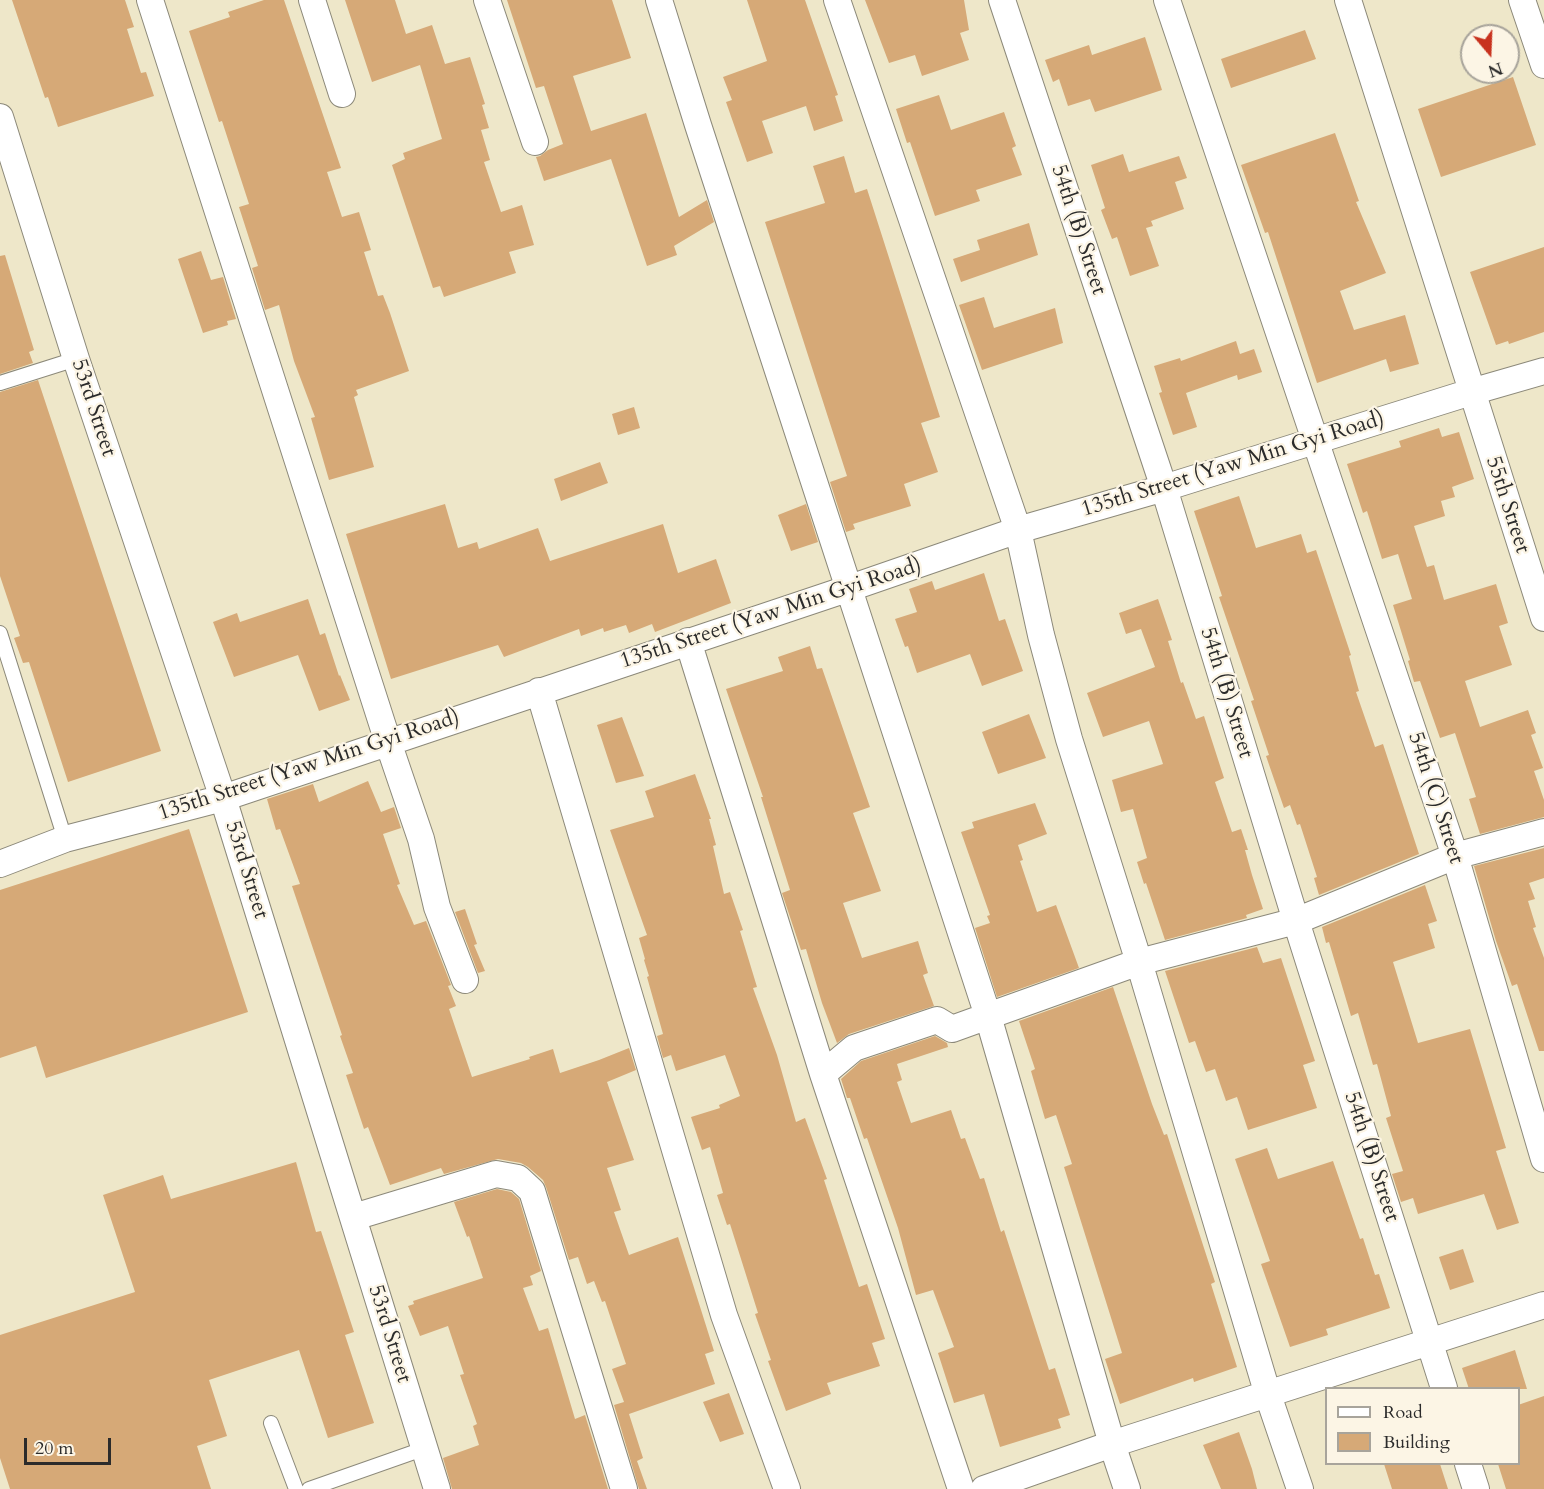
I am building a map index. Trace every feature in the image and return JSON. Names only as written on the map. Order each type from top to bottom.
[{"type":"street","points":[[150,0],[421,839],[437,907],[465,980]]},
{"type":"street","points":[[312,0],[342,94]]},
{"type":"street","points":[[487,0],[535,142]]},
{"type":"street","points":[[659,0],[705,148],[988,1016],[1127,1489]]},
{"type":"street","points":[[837,0],[1018,530],[1041,635],[1069,739],[1139,962],[1268,1395],[1300,1489]]},
{"type":"street","name":"54th (B) Street","points":[[1002,0],[1164,488],[1296,921],[1443,1387]]},
{"type":"street","name":"54th (C) Street","points":[[1167,0],[1455,856],[1544,1159]]},
{"type":"street","name":"55th Street","points":[[1348,0],[1544,618]]},
{"type":"street","points":[[1522,0],[1544,65]]},
{"type":"street","name":"53rd Street","points":[[0,117],[76,359],[223,798],[437,1489]]},
{"type":"street","name":"135th Street (Yaw Min Gyi Road)","points":[[0,864],[65,839],[223,798],[1018,530],[1164,488],[1544,371]]},
{"type":"street","points":[[688,641],[823,1074],[961,1489]]},
{"type":"street","points":[[539,691],[724,1315],[788,1489]]},
{"type":"street","points":[[823,1074],[854,1048],[937,1020],[952,1029],[1139,962],[1296,921],[1455,856],[1544,832]]},
{"type":"street","points":[[354,1217],[496,1174],[518,1178],[532,1191],[624,1489]]},
{"type":"street","points":[[984,1489],[1112,1444],[1544,1305]]},
{"type":"street","points":[[1468,1465],[1476,1489]]},
{"type":"lane","points":[[0,383],[76,359]]},
{"type":"lane","points":[[0,633],[65,839]]},
{"type":"lane","points":[[271,1423],[296,1489]]},
{"type":"lane","points":[[309,1489],[423,1449]]},
{"type":"building","points":[[12,0],[125,0],[134,27],[127,29],[141,73],[146,72],[154,96],[58,127],[48,97],[45,98]]},
{"type":"building","points":[[264,0],[284,0],[341,168],[327,172],[342,217],[359,212],[371,250],[364,252],[378,296],[383,295],[390,313],[409,371],[356,390],[358,395],[354,397],[374,467],[329,480],[311,418],[315,417],[294,361],[279,305],[265,310],[252,268],[258,266],[239,207],[249,204],[189,31],[230,17],[228,12]]},
{"type":"building","points":[[345,0],[395,0],[406,34],[432,25],[445,64],[470,57],[485,104],[482,105],[489,128],[481,130],[490,160],[484,162],[501,212],[522,205],[534,245],[509,252],[516,273],[444,297],[440,286],[433,288],[392,165],[405,159],[403,153],[442,139],[420,65],[372,82]]},
{"type":"building","points":[[507,0],[612,0],[631,58],[573,76],[591,131],[646,113],[679,217],[707,200],[714,222],[674,246],[677,255],[647,266],[611,159],[544,181],[536,157],[563,144],[544,86],[536,88]]},
{"type":"building","points":[[747,0],[805,0],[838,95],[835,96],[843,121],[814,131],[806,106],[762,121],[773,153],[747,162],[726,102],[732,100],[723,77],[767,61]]},
{"type":"building","points":[[865,0],[964,0],[969,30],[960,33],[969,60],[922,76],[915,55],[889,63]]},
{"type":"building","points":[[1305,30],[1316,59],[1231,88],[1221,59]]},
{"type":"building","points":[[1145,37],[1162,90],[1095,112],[1090,99],[1068,106],[1059,79],[1053,82],[1045,60],[1089,45],[1092,55]]},
{"type":"building","points":[[1492,84],[1515,84],[1536,145],[1441,177],[1418,109]]},
{"type":"building","points":[[939,95],[951,130],[1004,112],[1016,146],[1012,148],[1022,175],[976,190],[980,201],[935,216],[910,142],[907,143],[896,109]]},
{"type":"building","points":[[1335,133],[1359,201],[1356,202],[1386,273],[1340,291],[1354,330],[1405,315],[1419,364],[1390,372],[1386,359],[1317,383],[1268,232],[1265,233],[1241,165]]},
{"type":"building","points":[[1123,154],[1129,172],[1179,156],[1187,178],[1175,182],[1184,209],[1151,221],[1153,226],[1146,228],[1159,266],[1130,276],[1117,237],[1112,239],[1101,210],[1105,208],[1091,165]]},
{"type":"building","points":[[844,156],[855,193],[867,189],[940,417],[921,423],[938,472],[904,484],[911,506],[853,524],[855,529],[846,532],[830,482],[847,476],[765,222],[825,203],[813,166]]},
{"type":"building","points":[[1029,223],[1038,255],[961,282],[953,259],[980,250],[977,240]]},
{"type":"building","points":[[1544,247],[1544,332],[1509,344],[1508,341],[1496,345],[1470,272]]},
{"type":"building","points":[[201,251],[211,280],[223,277],[236,319],[227,321],[228,325],[203,333],[178,259]]},
{"type":"building","points":[[5,255],[34,350],[29,352],[33,363],[0,374],[0,256]]},
{"type":"building","points":[[984,297],[994,328],[1055,308],[1063,343],[982,370],[959,305]]},
{"type":"building","points":[[1236,341],[1240,354],[1254,349],[1262,372],[1238,380],[1237,375],[1186,393],[1197,427],[1173,435],[1159,393],[1162,392],[1154,366],[1180,358],[1181,361]]},
{"type":"building","points":[[38,380],[161,751],[68,782],[29,662],[23,663],[14,638],[20,636],[0,576],[0,392]]},
{"type":"building","points":[[634,407],[640,428],[618,435],[612,414]]},
{"type":"building","points":[[1439,428],[1442,437],[1459,432],[1474,479],[1452,487],[1455,497],[1441,501],[1445,516],[1414,526],[1427,567],[1434,565],[1444,600],[1496,584],[1508,623],[1499,626],[1512,665],[1465,681],[1480,727],[1528,710],[1536,733],[1531,735],[1543,768],[1534,771],[1544,800],[1544,817],[1480,834],[1469,799],[1476,797],[1455,733],[1440,738],[1420,681],[1414,682],[1408,661],[1410,660],[1393,605],[1412,599],[1398,554],[1382,559],[1367,511],[1363,513],[1347,464],[1401,447],[1399,441]]},
{"type":"building","points":[[600,462],[608,483],[561,501],[554,479]]},
{"type":"building","points":[[1239,496],[1256,548],[1301,534],[1307,553],[1316,550],[1351,655],[1349,656],[1359,691],[1356,692],[1375,747],[1383,744],[1419,854],[1319,895],[1314,878],[1317,877],[1300,824],[1297,825],[1290,805],[1284,808],[1266,756],[1269,755],[1251,701],[1254,700],[1219,597],[1222,596],[1194,511]]},
{"type":"building","points":[[445,504],[458,548],[477,542],[479,549],[538,528],[550,561],[663,524],[678,573],[716,559],[731,603],[655,632],[652,624],[629,633],[626,625],[604,632],[603,628],[581,636],[579,629],[504,657],[498,645],[391,679],[346,534]]},
{"type":"building","points":[[806,504],[818,542],[791,551],[778,515]]},
{"type":"building","points":[[984,573],[999,621],[1005,619],[1023,671],[982,686],[970,654],[917,673],[908,646],[905,647],[895,619],[917,612],[909,589],[932,581],[935,590]]},
{"type":"building","points":[[308,599],[320,635],[325,633],[339,676],[350,700],[319,711],[298,655],[234,677],[213,622],[237,613],[240,622]]},
{"type":"building","points":[[1158,599],[1172,640],[1168,641],[1181,683],[1183,682],[1196,719],[1204,716],[1224,778],[1215,782],[1232,832],[1241,829],[1263,909],[1246,915],[1247,918],[1165,940],[1137,862],[1147,858],[1133,809],[1121,812],[1112,780],[1163,764],[1149,721],[1103,737],[1087,693],[1155,667],[1141,629],[1126,634],[1119,613]]},
{"type":"building","points":[[810,646],[817,669],[822,668],[870,807],[853,813],[881,891],[843,903],[862,958],[918,941],[928,973],[923,975],[934,1006],[849,1034],[837,1043],[806,949],[801,950],[782,893],[790,890],[761,797],[763,797],[726,689],[783,671],[778,657]]},
{"type":"building","points":[[1029,714],[1046,758],[998,774],[982,732]]},
{"type":"building","points":[[622,717],[644,776],[616,783],[597,725]]},
{"type":"building","points":[[695,774],[711,819],[709,819],[716,845],[713,846],[724,894],[730,892],[743,930],[740,931],[757,987],[753,988],[777,1055],[796,1122],[805,1118],[827,1179],[824,1180],[859,1287],[867,1284],[885,1339],[872,1343],[880,1366],[827,1383],[831,1394],[786,1411],[768,1361],[771,1360],[755,1314],[758,1313],[730,1224],[727,1225],[717,1195],[723,1193],[710,1147],[702,1150],[691,1117],[720,1108],[719,1105],[740,1096],[725,1055],[676,1071],[671,1055],[663,1058],[657,1036],[663,1034],[639,938],[647,935],[610,830],[654,817],[645,791]]},
{"type":"building","points":[[368,781],[381,812],[394,807],[401,828],[383,834],[400,884],[397,885],[414,925],[426,921],[451,985],[448,986],[456,1006],[449,1009],[472,1077],[530,1059],[529,1057],[553,1049],[560,1073],[629,1048],[636,1070],[607,1082],[634,1160],[607,1168],[621,1210],[614,1212],[629,1255],[678,1237],[714,1351],[705,1354],[715,1384],[629,1414],[643,1458],[637,1461],[647,1489],[639,1489],[614,1405],[624,1402],[612,1369],[626,1364],[605,1301],[602,1302],[594,1281],[587,1284],[578,1257],[569,1260],[543,1180],[521,1163],[498,1159],[444,1174],[441,1168],[390,1185],[368,1127],[364,1129],[346,1075],[353,1073],[340,1036],[342,1035],[292,886],[300,884],[280,829],[276,830],[267,799],[313,784],[319,802]]},
{"type":"building","points":[[1035,803],[1047,834],[1018,845],[1023,860],[1020,861],[1037,912],[1056,905],[1079,968],[997,997],[975,928],[990,923],[987,916],[990,915],[961,832],[974,828],[972,822]]},
{"type":"building","points":[[189,829],[248,1012],[46,1078],[36,1046],[0,1058],[0,890]]},
{"type":"building","points":[[1544,848],[1544,878],[1529,883],[1535,899],[1528,901],[1536,927],[1533,928],[1544,958],[1544,1051],[1539,1051],[1517,984],[1512,986],[1496,941],[1474,866]]},
{"type":"building","points":[[1425,885],[1437,921],[1428,924],[1435,948],[1393,962],[1418,1043],[1470,1029],[1506,1148],[1496,1151],[1519,1223],[1497,1230],[1484,1194],[1418,1214],[1413,1198],[1401,1202],[1392,1174],[1403,1171],[1386,1118],[1391,1116],[1377,1064],[1373,1065],[1358,1013],[1351,1016],[1329,942],[1326,943],[1322,927]]},
{"type":"building","points":[[465,909],[477,944],[474,945],[485,971],[478,973],[455,912]]},
{"type":"building","points":[[1257,947],[1263,963],[1281,958],[1315,1061],[1303,1065],[1317,1108],[1248,1130],[1237,1097],[1226,1101],[1215,1069],[1206,1072],[1195,1041],[1189,1043],[1165,971]]},
{"type":"building","points":[[1113,987],[1152,1104],[1164,1135],[1167,1134],[1215,1282],[1211,1284],[1237,1367],[1194,1382],[1193,1378],[1120,1404],[1105,1359],[1122,1353],[1064,1167],[1072,1164],[1056,1115],[1045,1119],[1031,1071],[1035,1069],[1019,1021]]},
{"type":"building","points":[[935,1036],[947,1043],[948,1047],[897,1064],[902,1080],[897,1082],[911,1123],[951,1110],[961,1139],[965,1138],[980,1179],[984,1178],[1001,1232],[1004,1230],[1049,1370],[1055,1368],[1070,1415],[1058,1419],[1061,1428],[1000,1447],[984,1394],[954,1403],[938,1353],[954,1347],[933,1290],[916,1295],[898,1228],[867,1138],[864,1139],[841,1079],[861,1061]]},
{"type":"building","points":[[1267,1148],[1278,1179],[1333,1161],[1360,1239],[1363,1238],[1375,1275],[1379,1274],[1390,1308],[1326,1329],[1328,1335],[1290,1347],[1261,1264],[1270,1261],[1235,1159]]},
{"type":"building","points":[[296,1162],[316,1232],[321,1231],[354,1332],[345,1335],[374,1423],[328,1438],[299,1350],[209,1380],[227,1436],[197,1446],[211,1489],[10,1489],[0,1458],[0,1335],[135,1292],[103,1195],[163,1175],[171,1199]]},
{"type":"building","points":[[497,1189],[511,1192],[519,1199],[541,1271],[530,1276],[533,1285],[523,1288],[539,1331],[548,1328],[575,1419],[585,1415],[608,1489],[452,1489],[443,1458],[479,1445],[473,1426],[477,1424],[460,1375],[464,1374],[448,1326],[420,1336],[408,1306],[414,1304],[413,1301],[483,1278],[469,1236],[467,1237],[454,1202]]},
{"type":"building","points":[[1463,1249],[1474,1282],[1450,1290],[1439,1257]]},
{"type":"building","points":[[1515,1350],[1527,1389],[1468,1387],[1462,1368]]},
{"type":"building","points":[[729,1393],[744,1434],[720,1442],[703,1402]]},
{"type":"building","points":[[1544,1396],[1544,1489],[1506,1489],[1498,1465],[1520,1465],[1520,1404]]},
{"type":"building","points":[[1239,1432],[1257,1489],[1221,1489],[1203,1445]]},
{"type":"building","points":[[1384,1465],[1440,1465],[1448,1489],[1392,1489]]}]
